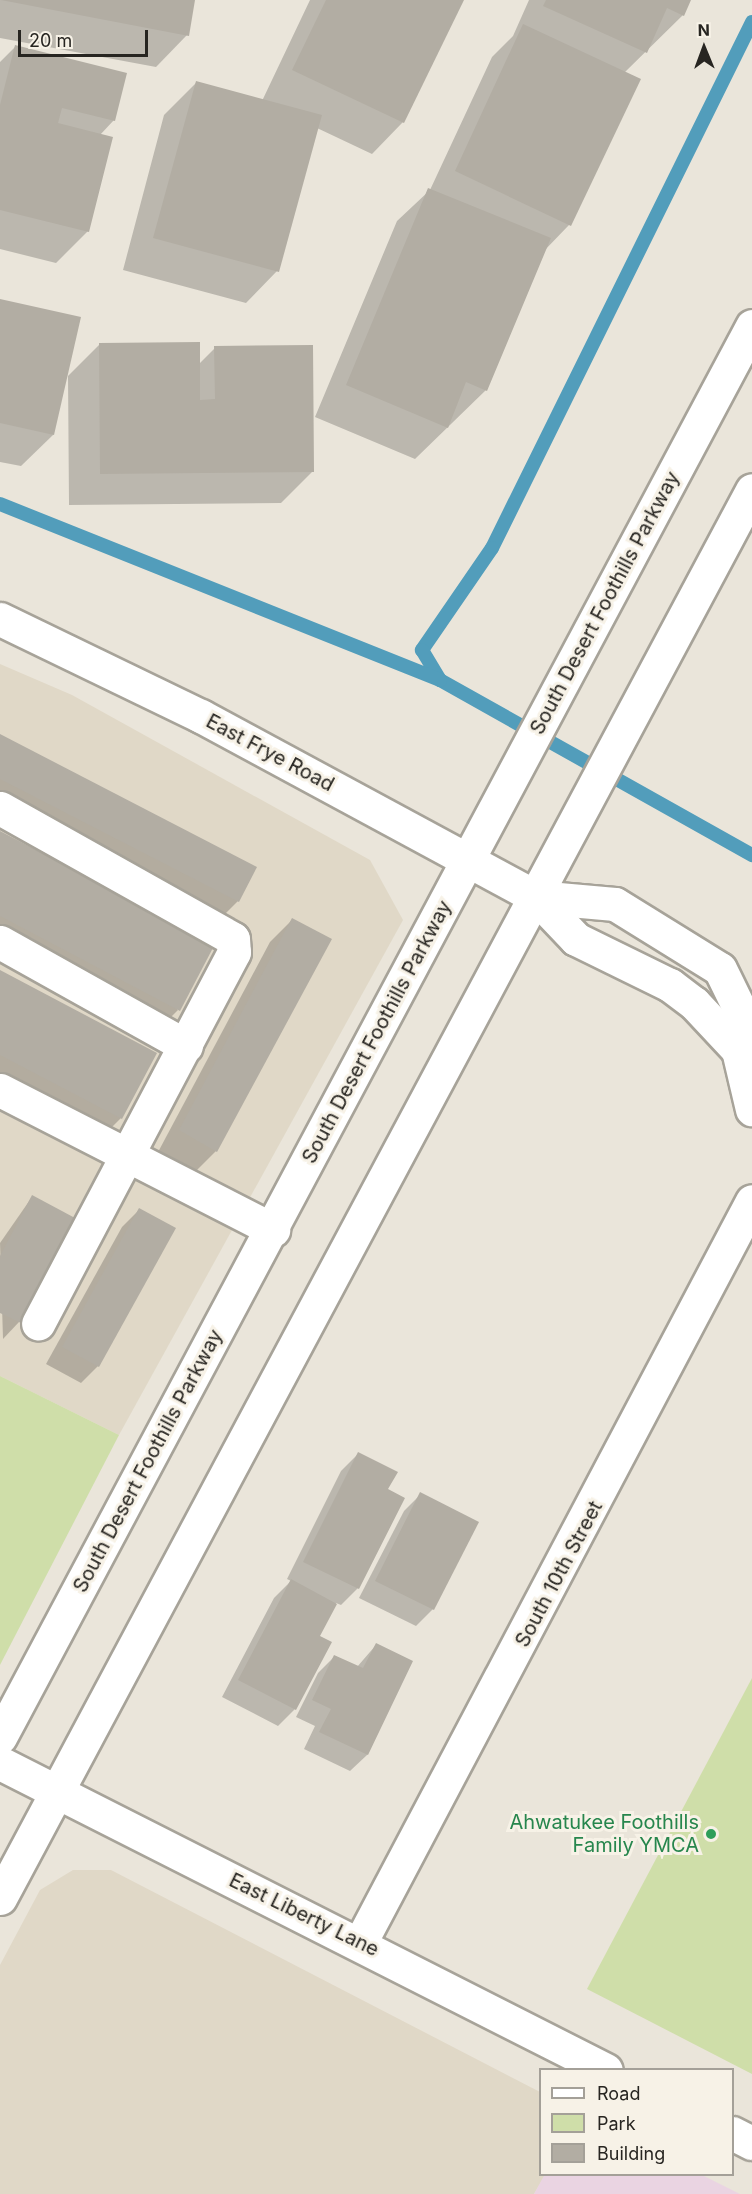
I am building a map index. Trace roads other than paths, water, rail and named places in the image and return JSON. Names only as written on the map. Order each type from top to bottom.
[{"type":"street","name":"South Desert Foothills Parkway","points":[[0,1737],[273,1230],[467,860],[521,763],[752,326]]},
{"type":"street","points":[[0,1898],[752,490]]},
{"type":"street","name":"East Frye Road","points":[[0,619],[201,716],[536,897],[576,939],[670,985],[738,1050]]},
{"type":"street","points":[[0,808],[233,939],[234,952],[128,1157],[38,1323]]},
{"type":"street","name":"East Frye Road","points":[[536,897],[615,904],[688,946],[720,969],[740,1010],[738,1050]]},
{"type":"street","points":[[0,942],[186,1046]]},
{"type":"street","points":[[670,985],[688,946]]},
{"type":"street","points":[[738,1050],[752,1109]]},
{"type":"street","points":[[0,1090],[273,1230]]},
{"type":"street","name":"South 10th Street","points":[[360,1943],[752,1201]]},
{"type":"street","name":"East Liberty Lane","points":[[0,1762],[602,2068]]},
{"type":"street","points":[[734,2134],[752,2143]]},
{"type":"waterway","points":[[752,22],[492,548],[422,650],[440,680],[752,855]]},
{"type":"waterway","points":[[0,504],[440,680]]},
{"type":"place","name":"Ahwatukee Foothills Family YMCA","points":[[711,1834]]}]
